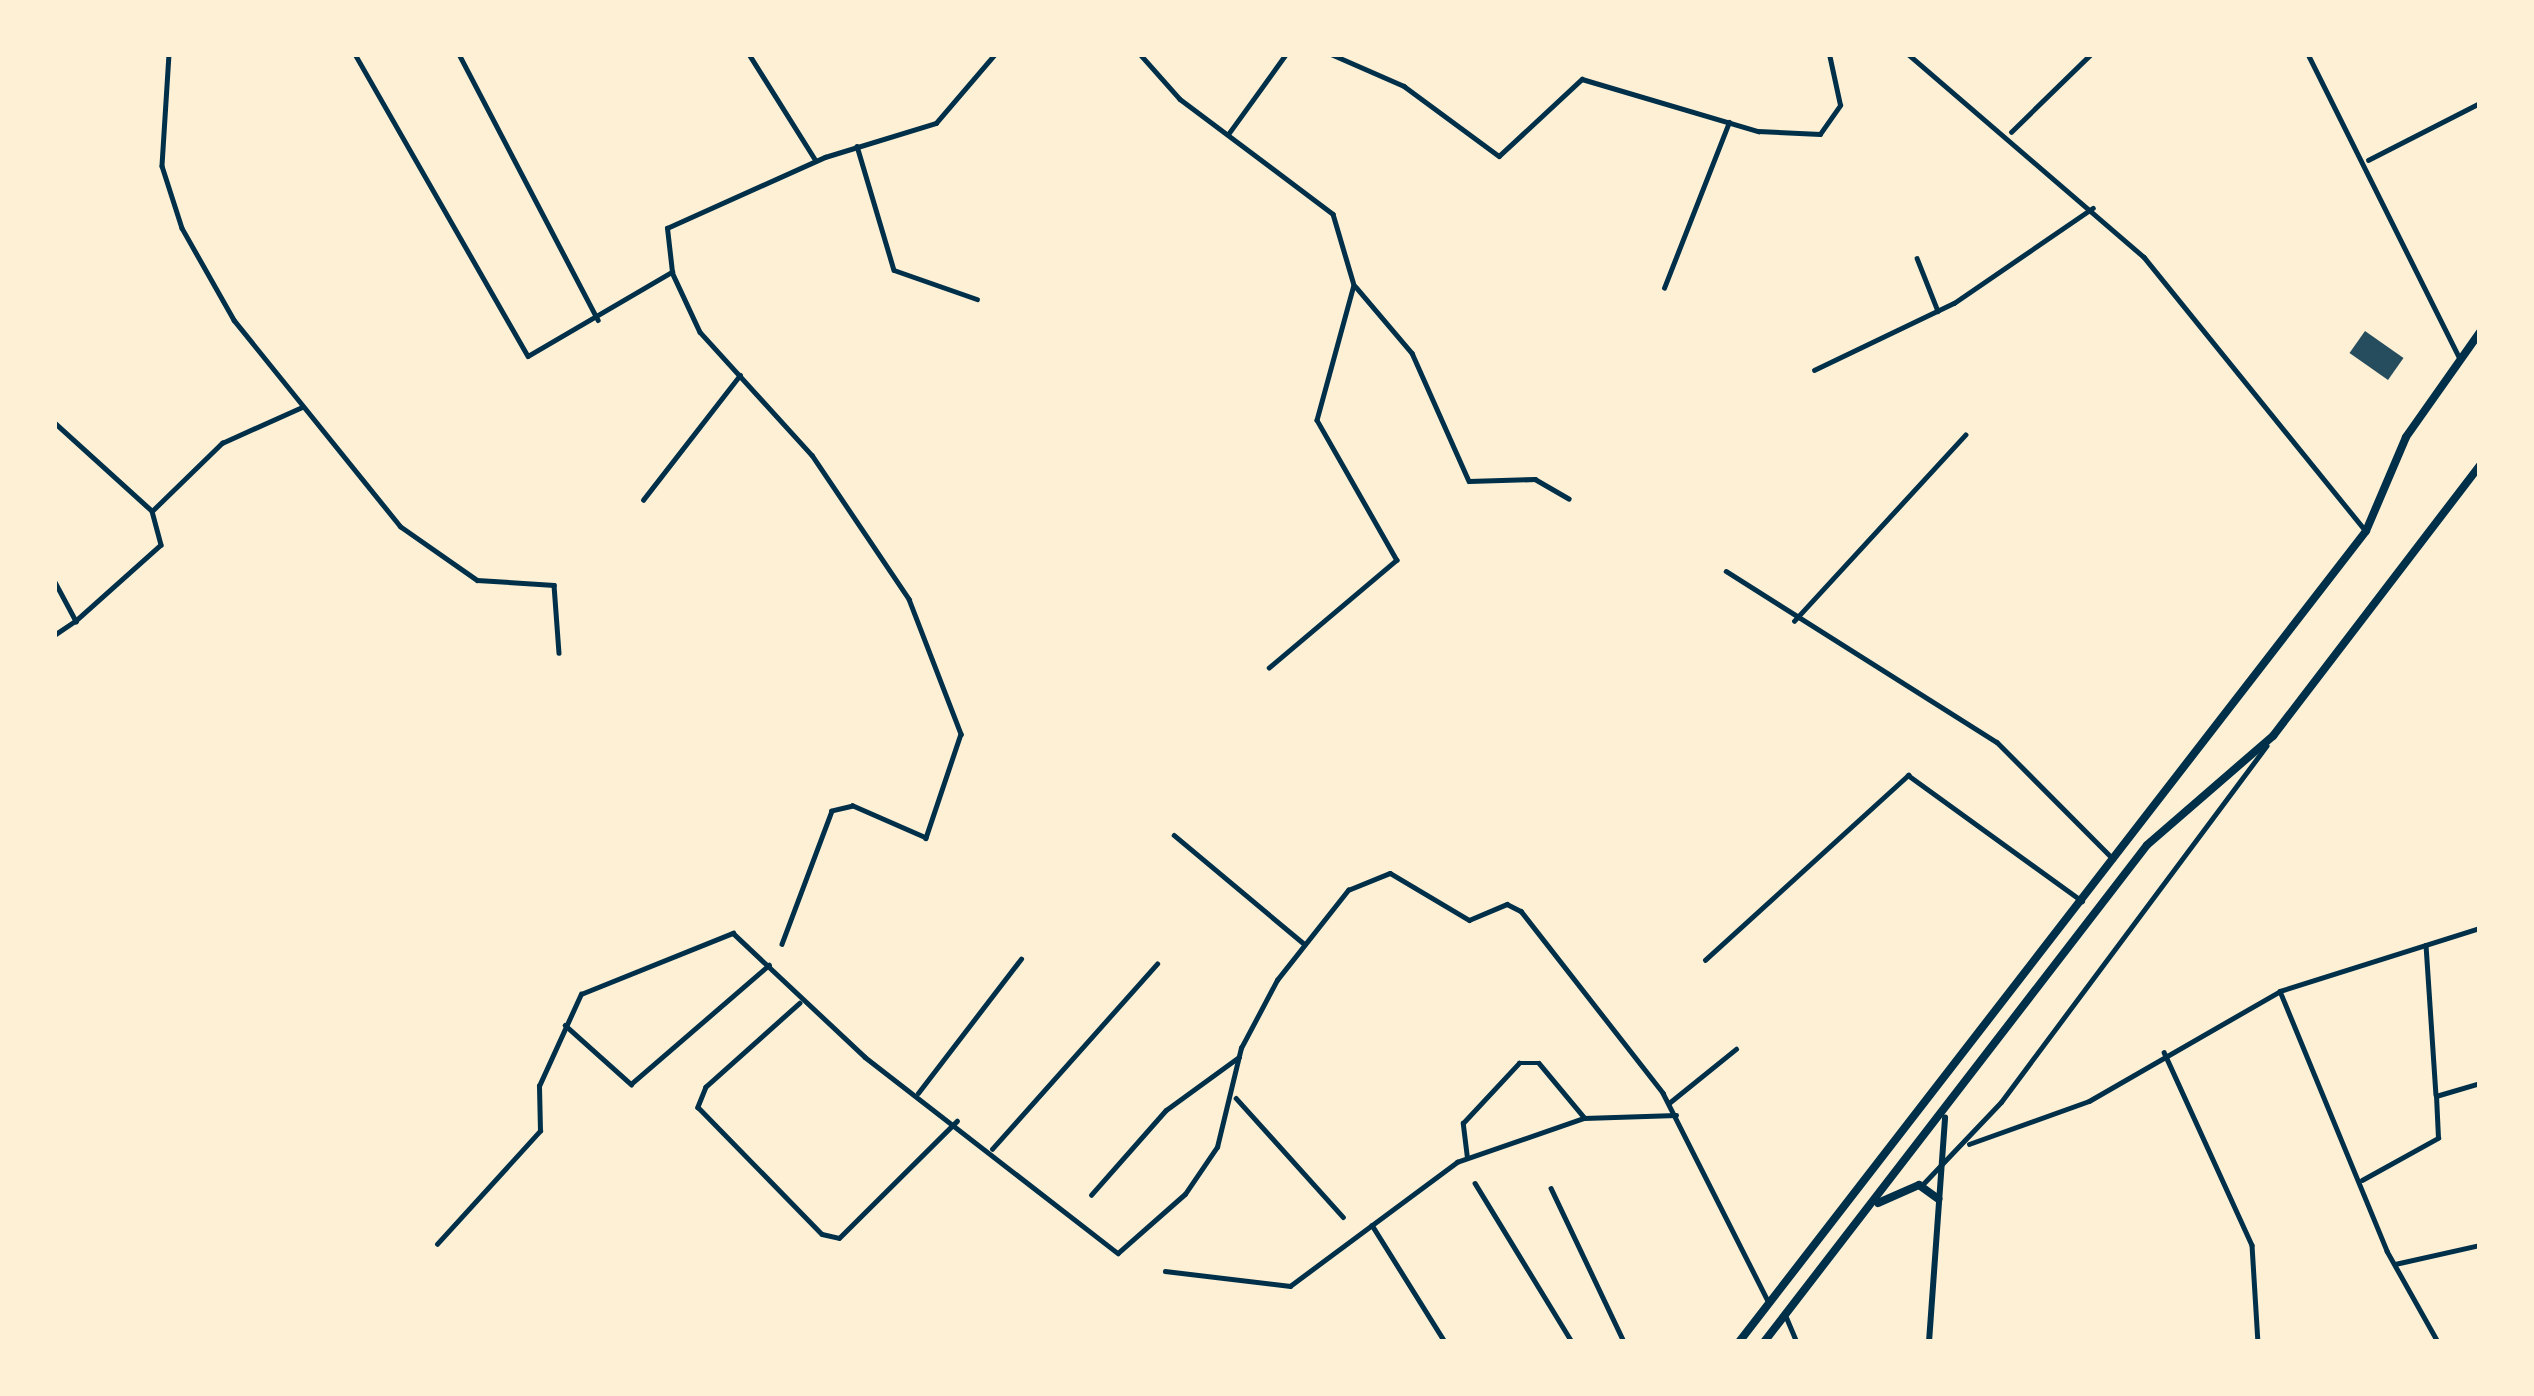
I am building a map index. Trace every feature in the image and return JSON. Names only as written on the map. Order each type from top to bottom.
[{"type":"highway","points":[[1739,1342],[2366,531],[2406,437],[2480,332]]},
{"type":"highway","points":[[1764,1342],[1945,1118],[2147,845],[2273,736],[2480,465]]},
{"type":"highway","points":[[1872,1207],[1919,1185],[1938,1199]]},
{"type":"street","points":[[169,54],[161,144],[173,208],[234,320],[400,526],[476,580],[554,586],[559,652]]},
{"type":"street","points":[[355,54],[522,351],[538,356],[672,272]]},
{"type":"street","points":[[459,54],[598,320]]},
{"type":"street","points":[[748,54],[816,161]]},
{"type":"street","points":[[782,944],[832,811],[853,806],[926,838],[961,734],[909,599],[812,455],[700,332],[672,272],[667,228],[816,161],[936,123],[995,54]]},
{"type":"street","points":[[1140,54],[1228,133],[1333,214],[1354,285],[1412,353],[1469,481],[1535,479],[1569,499]]},
{"type":"street","points":[[1228,133],[1286,54]]},
{"type":"street","points":[[1331,54],[1404,86],[1494,156],[1582,79],[1779,136],[1832,129],[1840,105],[1829,54]]},
{"type":"street","points":[[1908,54],[2011,132],[2094,207],[2366,531]]},
{"type":"street","points":[[2011,132],[2091,54]]},
{"type":"street","points":[[2308,54],[2368,160],[2460,359]]},
{"type":"street","points":[[2368,160],[2480,103]]},
{"type":"street","points":[[1664,287],[1729,122]]},
{"type":"street","points":[[857,146],[894,270],[977,299]]},
{"type":"street","points":[[1814,370],[1938,310],[2094,207]]},
{"type":"street","points":[[1917,258],[1938,310]]},
{"type":"street","points":[[1269,668],[1397,560],[1317,420],[1354,285]]},
{"type":"street","points":[[644,500],[740,375]]},
{"type":"street","points":[[152,511],[222,443],[303,406]]},
{"type":"street","points":[[54,422],[152,511],[161,545],[147,567],[54,636]]},
{"type":"street","points":[[1794,621],[1965,435]]},
{"type":"street","points":[[1726,571],[1794,621],[1997,742],[2114,859]]},
{"type":"street","points":[[54,580],[76,621]]},
{"type":"street","points":[[1919,1185],[1940,1174],[1965,1145],[2273,736]]},
{"type":"street","points":[[1705,960],[1908,775],[2082,901]]},
{"type":"street","points":[[1174,835],[1305,944]]},
{"type":"street","points":[[1091,1196],[1166,1110],[1239,1057],[1305,944],[1369,875],[1407,878],[1469,920],[1512,905],[1669,1102],[1769,1304]]},
{"type":"street","points":[[1965,1145],[2089,1102],[2164,1052],[2281,991],[2480,928]]},
{"type":"street","points":[[437,1244],[540,1130],[539,1086],[565,1025],[592,988],[669,966],[724,934],[769,965],[802,1002],[957,1120],[1118,1253],[1201,1174],[1236,1098],[1239,1057]]},
{"type":"street","points":[[2362,1180],[2438,1138],[2426,945]]},
{"type":"street","points":[[918,1093],[1021,959]]},
{"type":"street","points":[[992,1149],[1157,964]]},
{"type":"street","points":[[565,1025],[631,1084],[769,965]]},
{"type":"street","points":[[2281,991],[2395,1264],[2438,1342]]},
{"type":"street","points":[[802,1002],[706,1087],[698,1107],[822,1234],[839,1238],[957,1120]]},
{"type":"street","points":[[1669,1102],[1736,1049]]},
{"type":"street","points":[[2164,1052],[2252,1245],[2258,1342]]},
{"type":"street","points":[[1467,1158],[1468,1114],[1519,1063],[1539,1063],[1584,1118]]},
{"type":"street","points":[[2436,1096],[2480,1082]]},
{"type":"street","points":[[1236,1098],[1343,1216]]},
{"type":"street","points":[[1165,1271],[1291,1286],[1467,1158],[1584,1118],[1676,1115]]},
{"type":"street","points":[[1929,1342],[1945,1118]]},
{"type":"street","points":[[1474,1183],[1572,1342]]},
{"type":"street","points":[[1551,1188],[1624,1342]]},
{"type":"street","points":[[1372,1224],[1445,1342]]},
{"type":"street","points":[[2395,1264],[2480,1245]]},
{"type":"street","points":[[1785,1314],[1797,1342]]},
{"type":"building","points":[[2365,331],[2404,358],[2388,380],[2350,353]]}]
